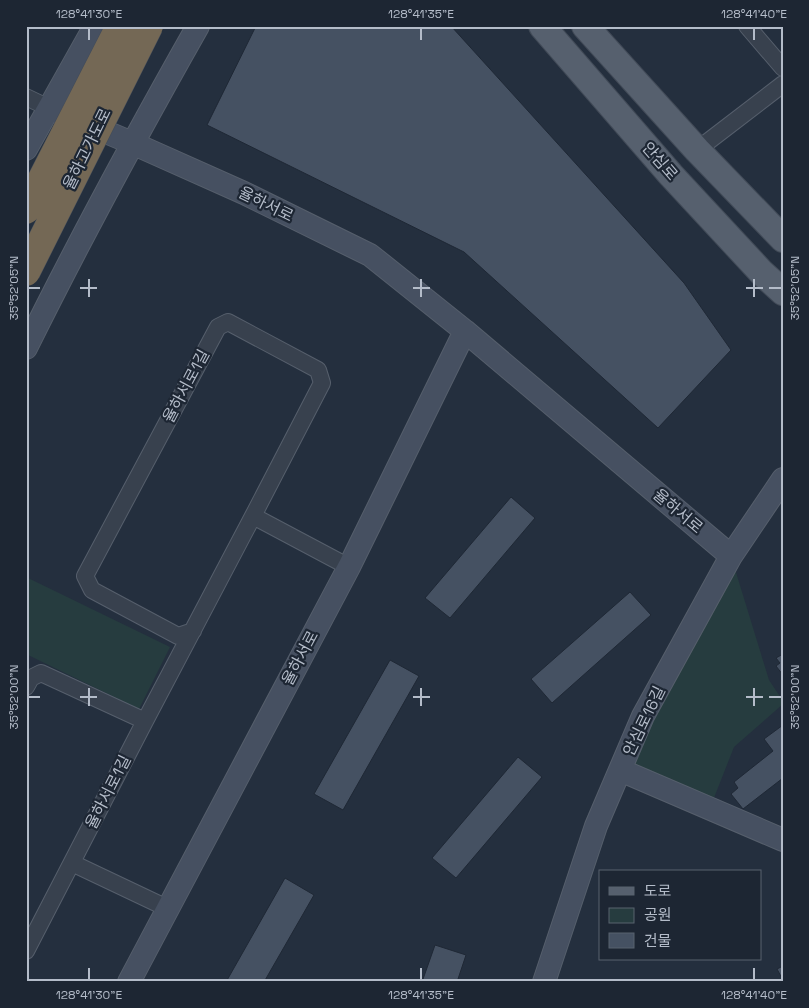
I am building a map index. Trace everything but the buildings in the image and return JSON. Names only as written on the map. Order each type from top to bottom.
[{"type":"highway","name":"율하고가도로","points":[[26,210],[120,26]]},
{"type":"highway","name":"율하고가도로","points":[[26,272],[149,26]]},
{"type":"main road","points":[[26,148],[95,26]]},
{"type":"main road","points":[[26,348],[132,143],[198,26]]},
{"type":"main road","name":"안심로","points":[[542,26],[672,175],[762,273],[783,292]]},
{"type":"main road","points":[[585,26],[697,150],[783,239]]},
{"type":"main road","name":"율하서로","points":[[49,108],[244,193],[370,255],[465,331],[731,556]]},
{"type":"main road","name":"율하서로","points":[[129,982],[349,567],[465,331]]},
{"type":"main road","name":"안심로16길","points":[[544,982],[596,826],[644,716],[731,556],[783,479]]},
{"type":"main road","points":[[620,770],[783,840]]},
{"type":"main road","points":[[144,955],[144,982]]},
{"type":"street","points":[[747,26],[783,68]]},
{"type":"street","points":[[697,150],[783,84]]},
{"type":"street","points":[[26,97],[49,108]]},
{"type":"street","name":"율하서로1길","points":[[26,951],[144,721],[193,630],[322,383],[318,370],[228,322],[218,327],[85,576],[92,590],[178,636],[193,630]]},
{"type":"street","points":[[253,516],[349,567]]},
{"type":"street","points":[[26,688],[31,678],[41,673],[144,721]]},
{"type":"street","points":[[72,862],[169,909]]},
{"type":"green space","points":[[731,556],[769,680],[783,701],[783,704],[734,747],[710,808],[620,770]]},
{"type":"green space","points":[[26,577],[170,647],[139,709],[26,654]]}]
